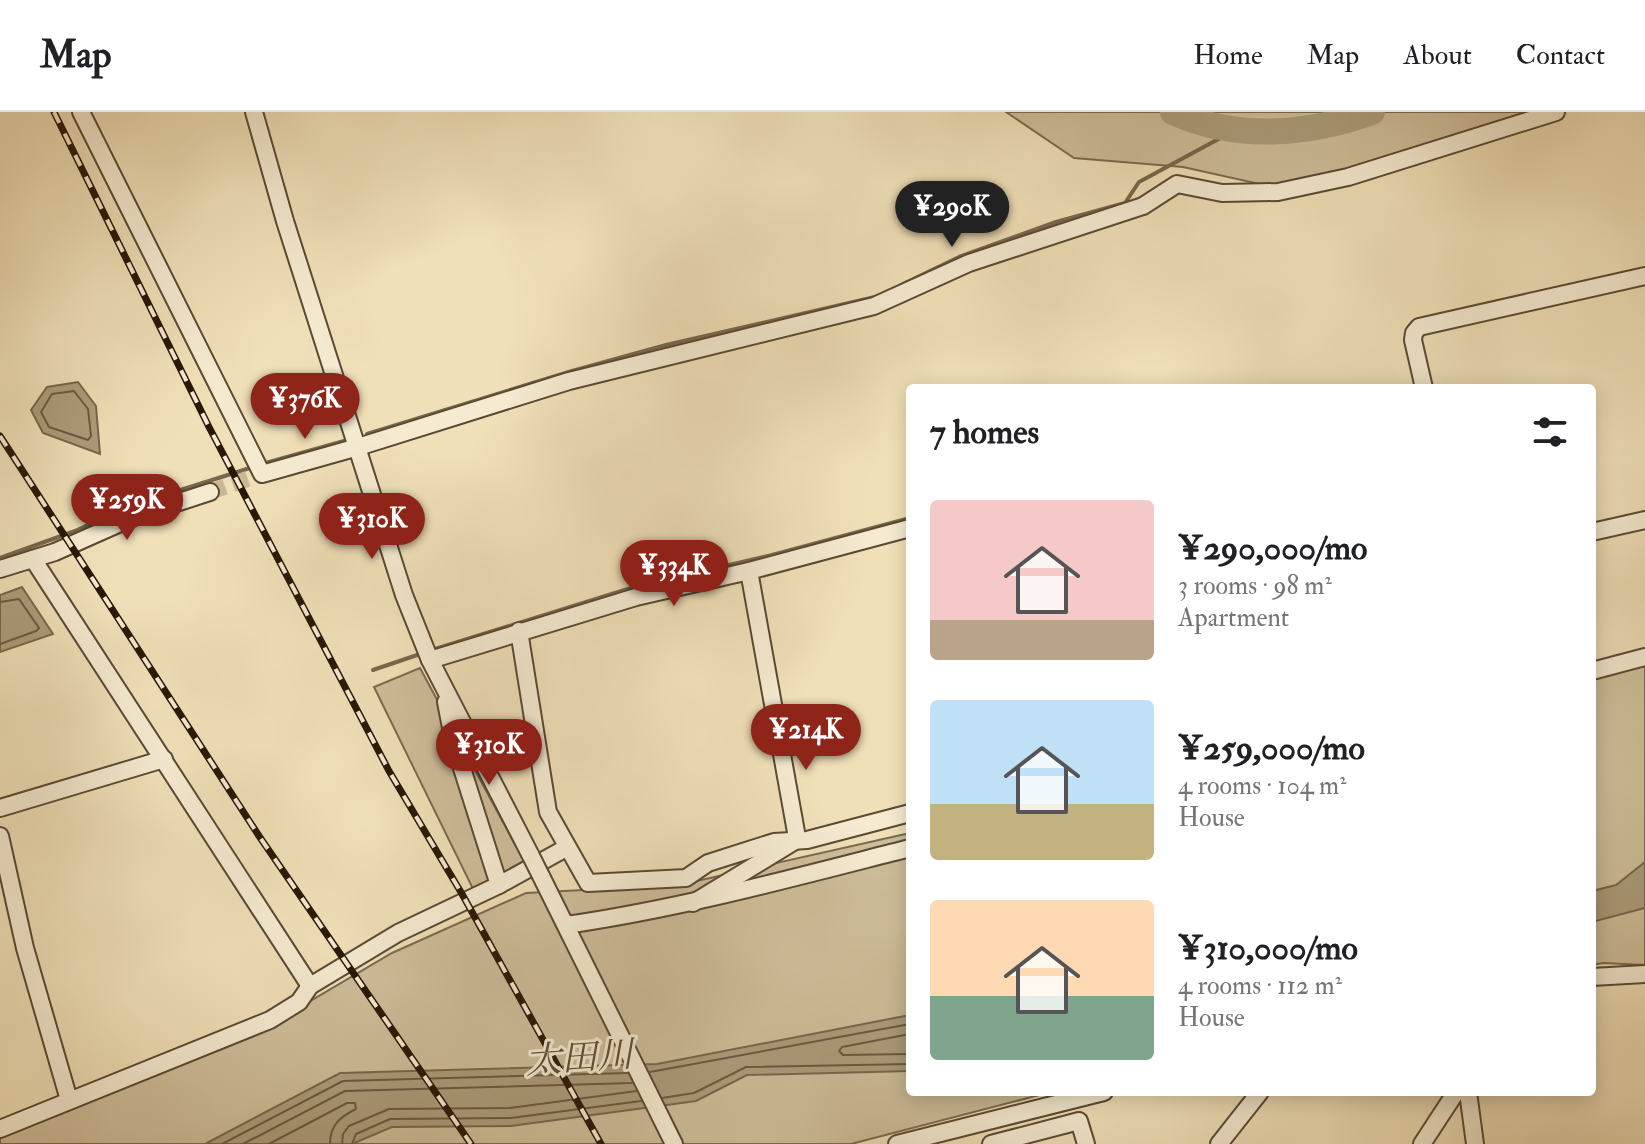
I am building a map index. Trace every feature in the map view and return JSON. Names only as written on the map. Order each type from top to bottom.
[{"type":"street","points":[[81,112],[262,474],[569,381],[874,306],[969,263],[1143,206],[1177,184],[1222,193],[1278,192],[1348,177],[1556,112]]},
{"type":"street","points":[[254,112],[285,221],[404,595],[430,660],[674,1144]]},
{"type":"street","points":[[1423,384],[1413,340],[1419,327],[1645,276]]},
{"type":"street","points":[[0,569],[33,559],[136,516],[210,492]]},
{"type":"street","points":[[1596,531],[1645,520]]},
{"type":"street","points":[[430,660],[636,597],[906,529]]},
{"type":"street","points":[[33,559],[310,986]]},
{"type":"street","points":[[749,571],[796,832],[795,841]]},
{"type":"street","points":[[519,631],[548,812],[588,883],[686,878],[708,863],[774,842],[795,841],[906,814]]},
{"type":"street","points":[[1596,670],[1645,657]]},
{"type":"street","points":[[447,692],[446,704],[454,743],[499,885]]},
{"type":"street","points":[[0,808],[164,759]]},
{"type":"street","points":[[0,836],[25,948],[69,1100]]},
{"type":"street","points":[[693,903],[795,841]]},
{"type":"street","points":[[0,1129],[270,1020],[299,1002],[310,986],[398,933],[499,885],[566,848]]},
{"type":"street","points":[[567,927],[693,903],[906,849]]},
{"type":"street","points":[[1596,977],[1645,974]]},
{"type":"street","points":[[897,1144],[1088,1096]]},
{"type":"street","points":[[1219,1144],[1257,1096]]},
{"type":"street","points":[[1422,1144],[1453,1096]]},
{"type":"street","points":[[1469,1096],[1475,1144]]},
{"type":"street","points":[[991,1144],[1079,1121],[1086,1144]]},
{"type":"shaded area","points":[[1006,112],[1537,112],[1372,164],[1273,187],[1183,167],[1074,158]]},
{"type":"shaded area","points":[[1645,663],[1645,965],[1596,964],[1596,674]]},
{"type":"shaded area","points":[[420,668],[526,865],[474,891],[374,687]]},
{"type":"shaded area","points":[[906,834],[906,1096],[1036,1096],[851,1144],[0,1144],[0,1130],[256,1033],[392,953],[526,893],[679,885]]},
{"type":"water","points":[[78,382],[96,406],[100,454],[43,433],[31,410],[47,387]]},
{"type":"water","points":[[22,587],[53,634],[0,652],[0,595]]},
{"type":"water","points":[[1645,862],[1645,908],[1596,921],[1596,890],[1616,885]]},
{"type":"water","points":[[906,1016],[906,1071],[747,1075],[696,1101],[511,1126],[392,1127],[352,1144],[205,1144],[340,1073],[657,1064]]},
{"type":"waterway","points":[[1173,112],[1222,127],[1272,132],[1323,126],[1372,112]]},
{"type":"waterway","points":[[901,285],[959,257],[1056,222],[1125,203],[1139,182],[1237,129]]},
{"type":"waterway","points":[[367,434],[666,345],[875,297]]},
{"type":"waterway","points":[[262,464],[344,441]]},
{"type":"waterway","points":[[0,558],[75,531],[127,507],[253,467]]},
{"type":"waterway","points":[[432,650],[631,588],[906,519]]},
{"type":"waterway","points":[[373,670],[423,653]]},
{"type":"tunnel","points":[[210,492],[262,474]]},
{"type":"railway","points":[[54,112],[209,427],[389,771],[462,894],[601,1144]]},
{"type":"railway","points":[[0,436],[259,836],[471,1144]]},
{"type":"water label","name":"太田川","points":[[579,1058]]}]
